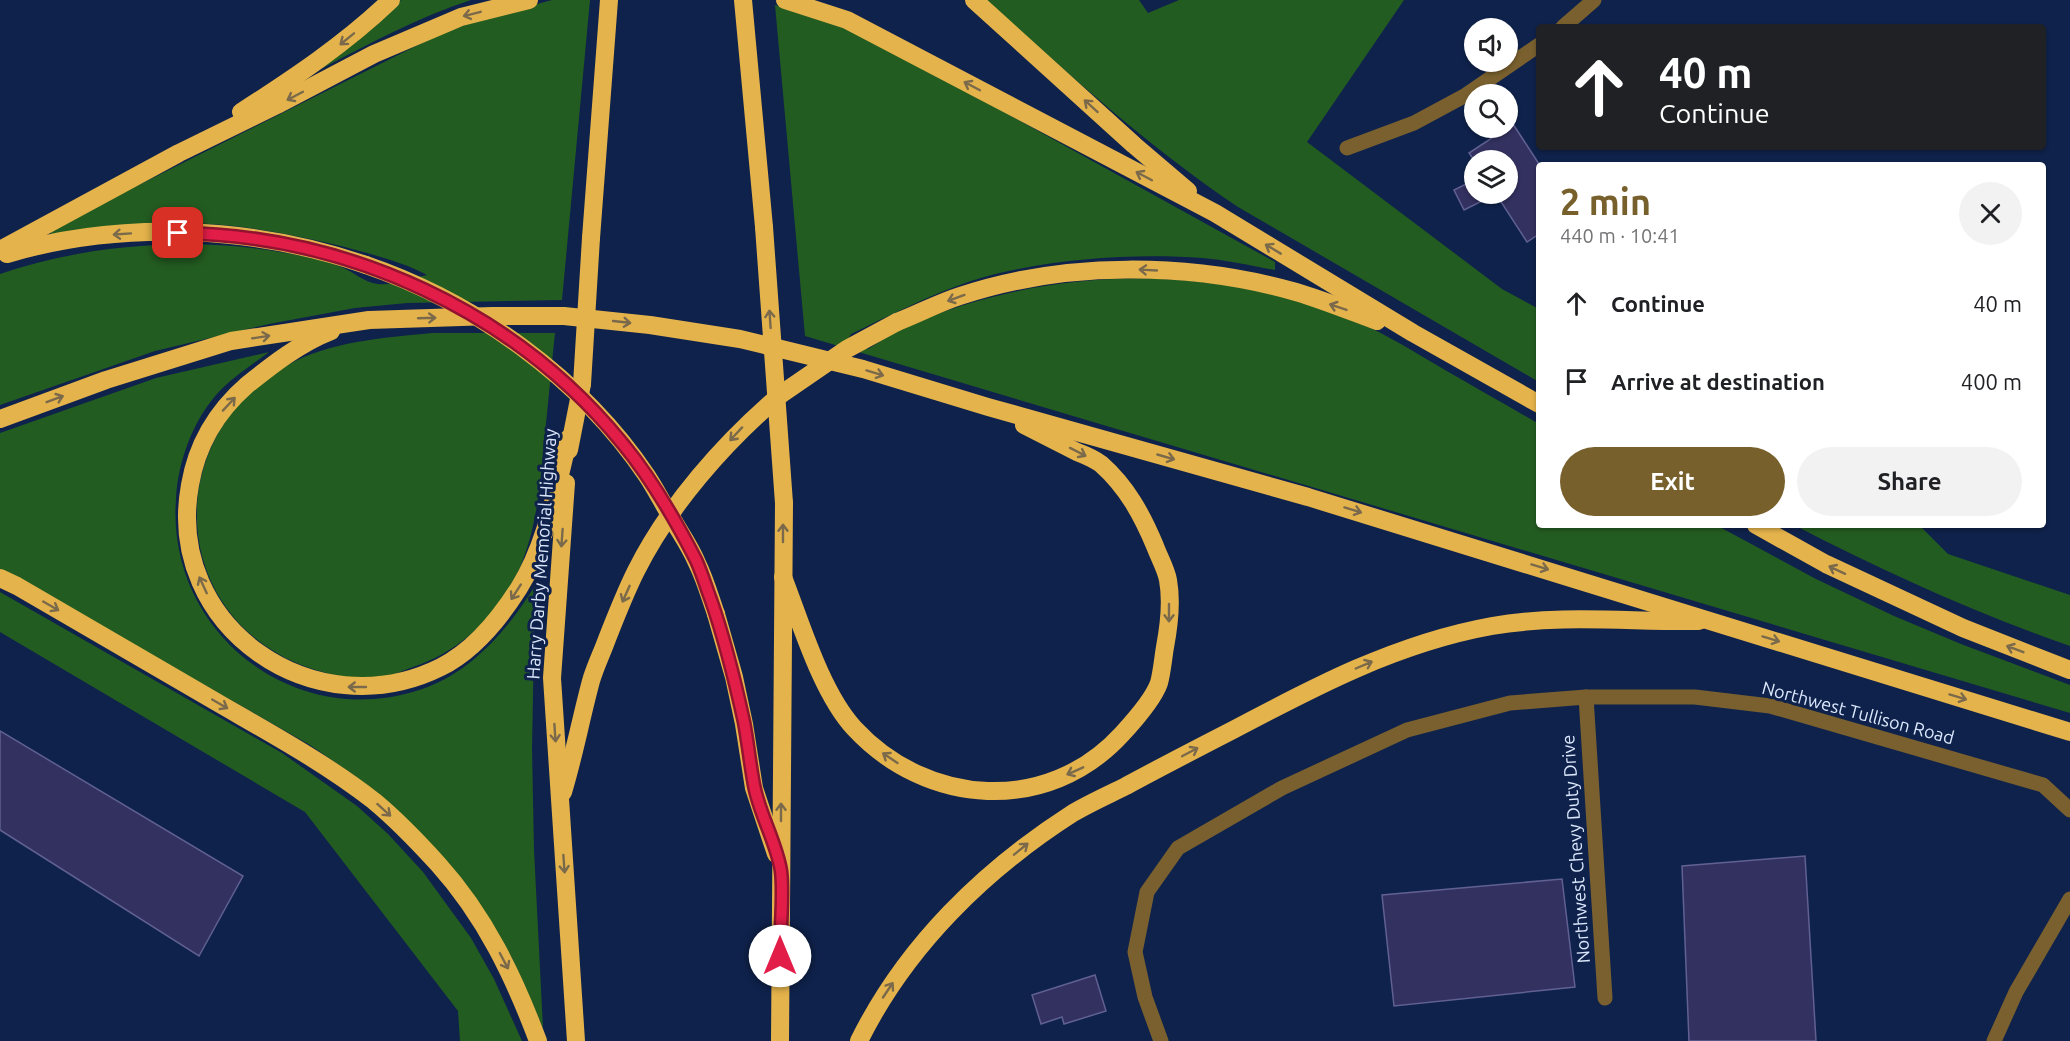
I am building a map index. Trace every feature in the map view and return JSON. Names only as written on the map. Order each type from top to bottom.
[{"type":"highway","points":[[179,153],[326,56],[391,0]]},
{"type":"highway","points":[[0,250],[179,153],[374,54],[461,17],[529,0]]},
{"type":"highway","name":"Harry Darby Memorial Highway","points":[[576,1041],[552,678],[570,438],[582,384],[609,0]]},
{"type":"highway","points":[[743,0],[764,226],[784,504],[780,1041]]},
{"type":"highway","points":[[785,0],[847,20],[1215,213],[1413,333],[1536,402]]},
{"type":"highway","points":[[974,0],[1134,145],[1215,213]]},
{"type":"highway","points":[[0,257],[40,246],[114,234],[200,233],[285,243],[366,265],[438,295],[507,336],[538,360],[585,402],[623,444],[647,476],[697,562],[716,614],[734,676],[754,788],[781,870]]},
{"type":"highway","points":[[560,806],[592,680],[636,569],[695,481],[746,425],[780,395],[847,349],[897,322],[960,296],[1012,283],[1079,271],[1144,269],[1236,278],[1297,292],[1413,333]]},
{"type":"highway","points":[[0,419],[106,380],[231,341],[369,320],[564,316],[650,325],[740,339],[863,369],[988,407],[1308,497],[2070,732]]},
{"type":"highway","points":[[369,320],[327,333],[291,353],[255,379],[216,417],[199,449],[192,472],[187,508],[188,532],[199,579],[210,601],[224,621],[246,644],[279,667],[301,677],[324,683],[348,687],[375,687],[420,677],[457,658],[487,630],[505,609],[533,562],[546,529],[570,438]]},
{"type":"highway","points":[[783,577],[825,682],[837,705],[871,745],[915,773],[964,789],[1017,790],[1042,785],[1082,769],[1112,746],[1136,719],[1158,684],[1170,620],[1168,579],[1142,516],[1125,489],[1099,463],[988,407]]},
{"type":"highway","points":[[1761,528],[1826,564],[1963,628],[2070,670]]},
{"type":"highway","points":[[0,578],[309,756],[375,802],[425,850],[462,894],[510,971],[538,1041]]},
{"type":"highway","points":[[859,1041],[873,1012],[902,970],[943,920],[981,882],[1026,845],[1076,812],[1327,680],[1413,646],[1491,626],[1567,618],[1606,618],[1653,622],[1716,621]]},
{"type":"street","points":[[1566,24],[1594,0]]},
{"type":"street","points":[[1347,148],[1414,123],[1466,95],[1536,47]]},
{"type":"street","name":"Northwest Tullison Road","points":[[1161,1041],[1145,997],[1135,952],[1147,892],[1178,848],[1282,788],[1407,730],[1510,703],[1586,697],[1695,697],[1770,706],[2043,785],[2070,810]]},
{"type":"street","name":"Northwest Chevy Duty Drive","points":[[1586,697],[1605,998]]},
{"type":"street","points":[[1994,1041],[2016,992],[2070,899]]},
{"type":"green space","points":[[401,0],[471,0],[414,22],[321,69]]},
{"type":"green space","points":[[552,0],[590,0],[562,300],[407,303],[355,308],[269,324],[155,351],[0,405],[0,274],[32,264],[100,250],[171,244],[240,247],[317,259],[378,284],[396,283],[427,275],[397,262],[341,246],[220,225],[147,224],[52,236],[49,230],[434,37],[478,20]]},
{"type":"green space","points":[[985,0],[1139,0],[1148,13],[1179,0],[1404,0],[1307,142],[1502,289],[1536,307],[1536,380],[1238,207],[1140,134]]},
{"type":"green space","points":[[775,5],[818,17],[879,43],[1275,262],[1275,270],[1212,259],[1145,256],[1084,260],[1024,268],[995,274],[938,293],[851,334],[848,339],[868,349],[907,326],[961,306],[1017,291],[1074,282],[1132,279],[1190,281],[1247,289],[1303,302],[1357,322],[1402,344],[1536,422],[1536,528],[1722,528],[1816,579],[1894,616],[2070,685],[2070,713],[805,336]]},
{"type":"green space","points":[[432,333],[555,333],[539,494],[528,546],[515,578],[496,608],[473,633],[445,653],[382,677],[360,679],[324,673],[307,667],[261,643],[227,609],[206,569],[197,525],[201,480],[217,436],[245,398],[286,366],[320,351],[339,346]]},
{"type":"green space","points":[[269,352],[235,377],[216,395],[193,430],[183,457],[176,499],[178,546],[192,589],[214,627],[245,658],[282,682],[324,696],[369,699],[416,691],[453,674],[469,663],[499,635],[535,586],[532,749],[534,850],[543,1028],[512,958],[485,914],[382,799],[355,776],[310,745],[0,569],[0,433],[156,378]]},
{"type":"green space","points":[[1800,528],[1922,528],[1948,554],[2070,595],[2070,646],[1999,620],[1861,559]]},
{"type":"green space","points":[[0,592],[282,753],[357,806],[388,834],[423,872],[471,938],[494,979],[522,1041],[460,1041],[458,1011],[305,812],[0,632]]},
{"type":"building","points":[[1518,132],[1538,162],[1536,236],[1527,242],[1502,204],[1518,204],[1518,150],[1474,150],[1492,138],[1518,138]]},
{"type":"building","points":[[1464,185],[1464,204],[1476,204],[1464,210],[1454,190]]},
{"type":"building","points":[[0,731],[243,876],[199,956],[0,830]]},
{"type":"building","points":[[1805,856],[1816,1041],[1689,1041],[1682,866]]},
{"type":"building","points":[[1562,879],[1575,987],[1394,1006],[1382,895]]},
{"type":"building","points":[[1095,975],[1106,1011],[1064,1024],[1062,1017],[1041,1024],[1032,995]]},
{"type":"route","points":[[178,233],[254,238],[285,243],[343,257],[384,271],[438,295],[507,336],[538,360],[585,402],[623,444],[647,476],[697,562],[716,614],[734,676],[754,788],[781,870],[780,956]]}]
